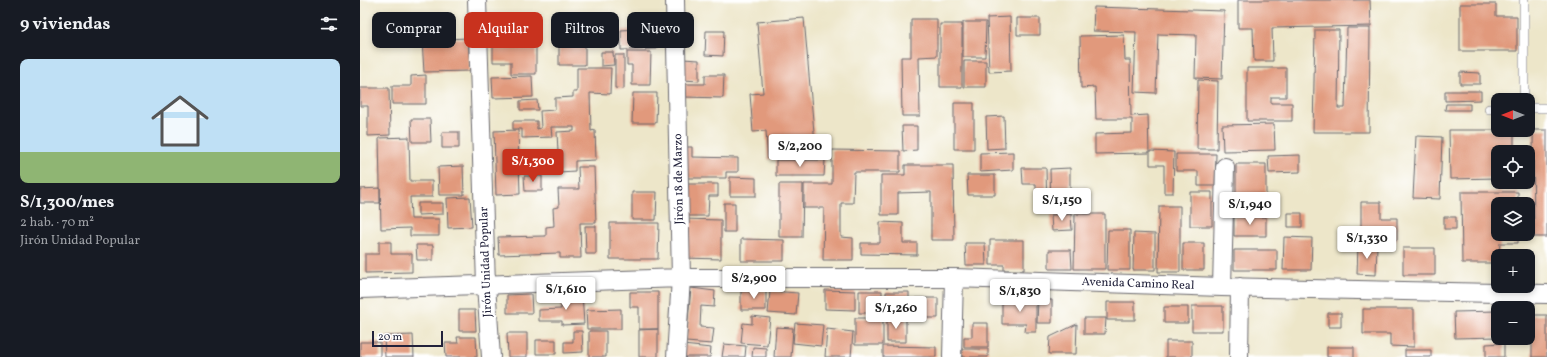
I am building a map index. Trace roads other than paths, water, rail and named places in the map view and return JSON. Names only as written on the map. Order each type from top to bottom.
[{"type":"street","name":"Jirón Unidad Popular","points":[[477,0],[486,284],[491,357]]},
{"type":"street","name":"Jirón 18 de Marzo","points":[[675,0],[681,278],[676,357]]},
{"type":"street","points":[[1225,167],[1231,287],[1239,357]]},
{"type":"street","name":"Avenida Camino Real","points":[[360,289],[681,278],[954,278],[1231,287],[1547,294]]},
{"type":"street","points":[[952,357],[954,278]]},
{"type":"lane","points":[[1524,0],[1524,93]]},
{"type":"lane","points":[[1535,108],[1547,108]]}]
